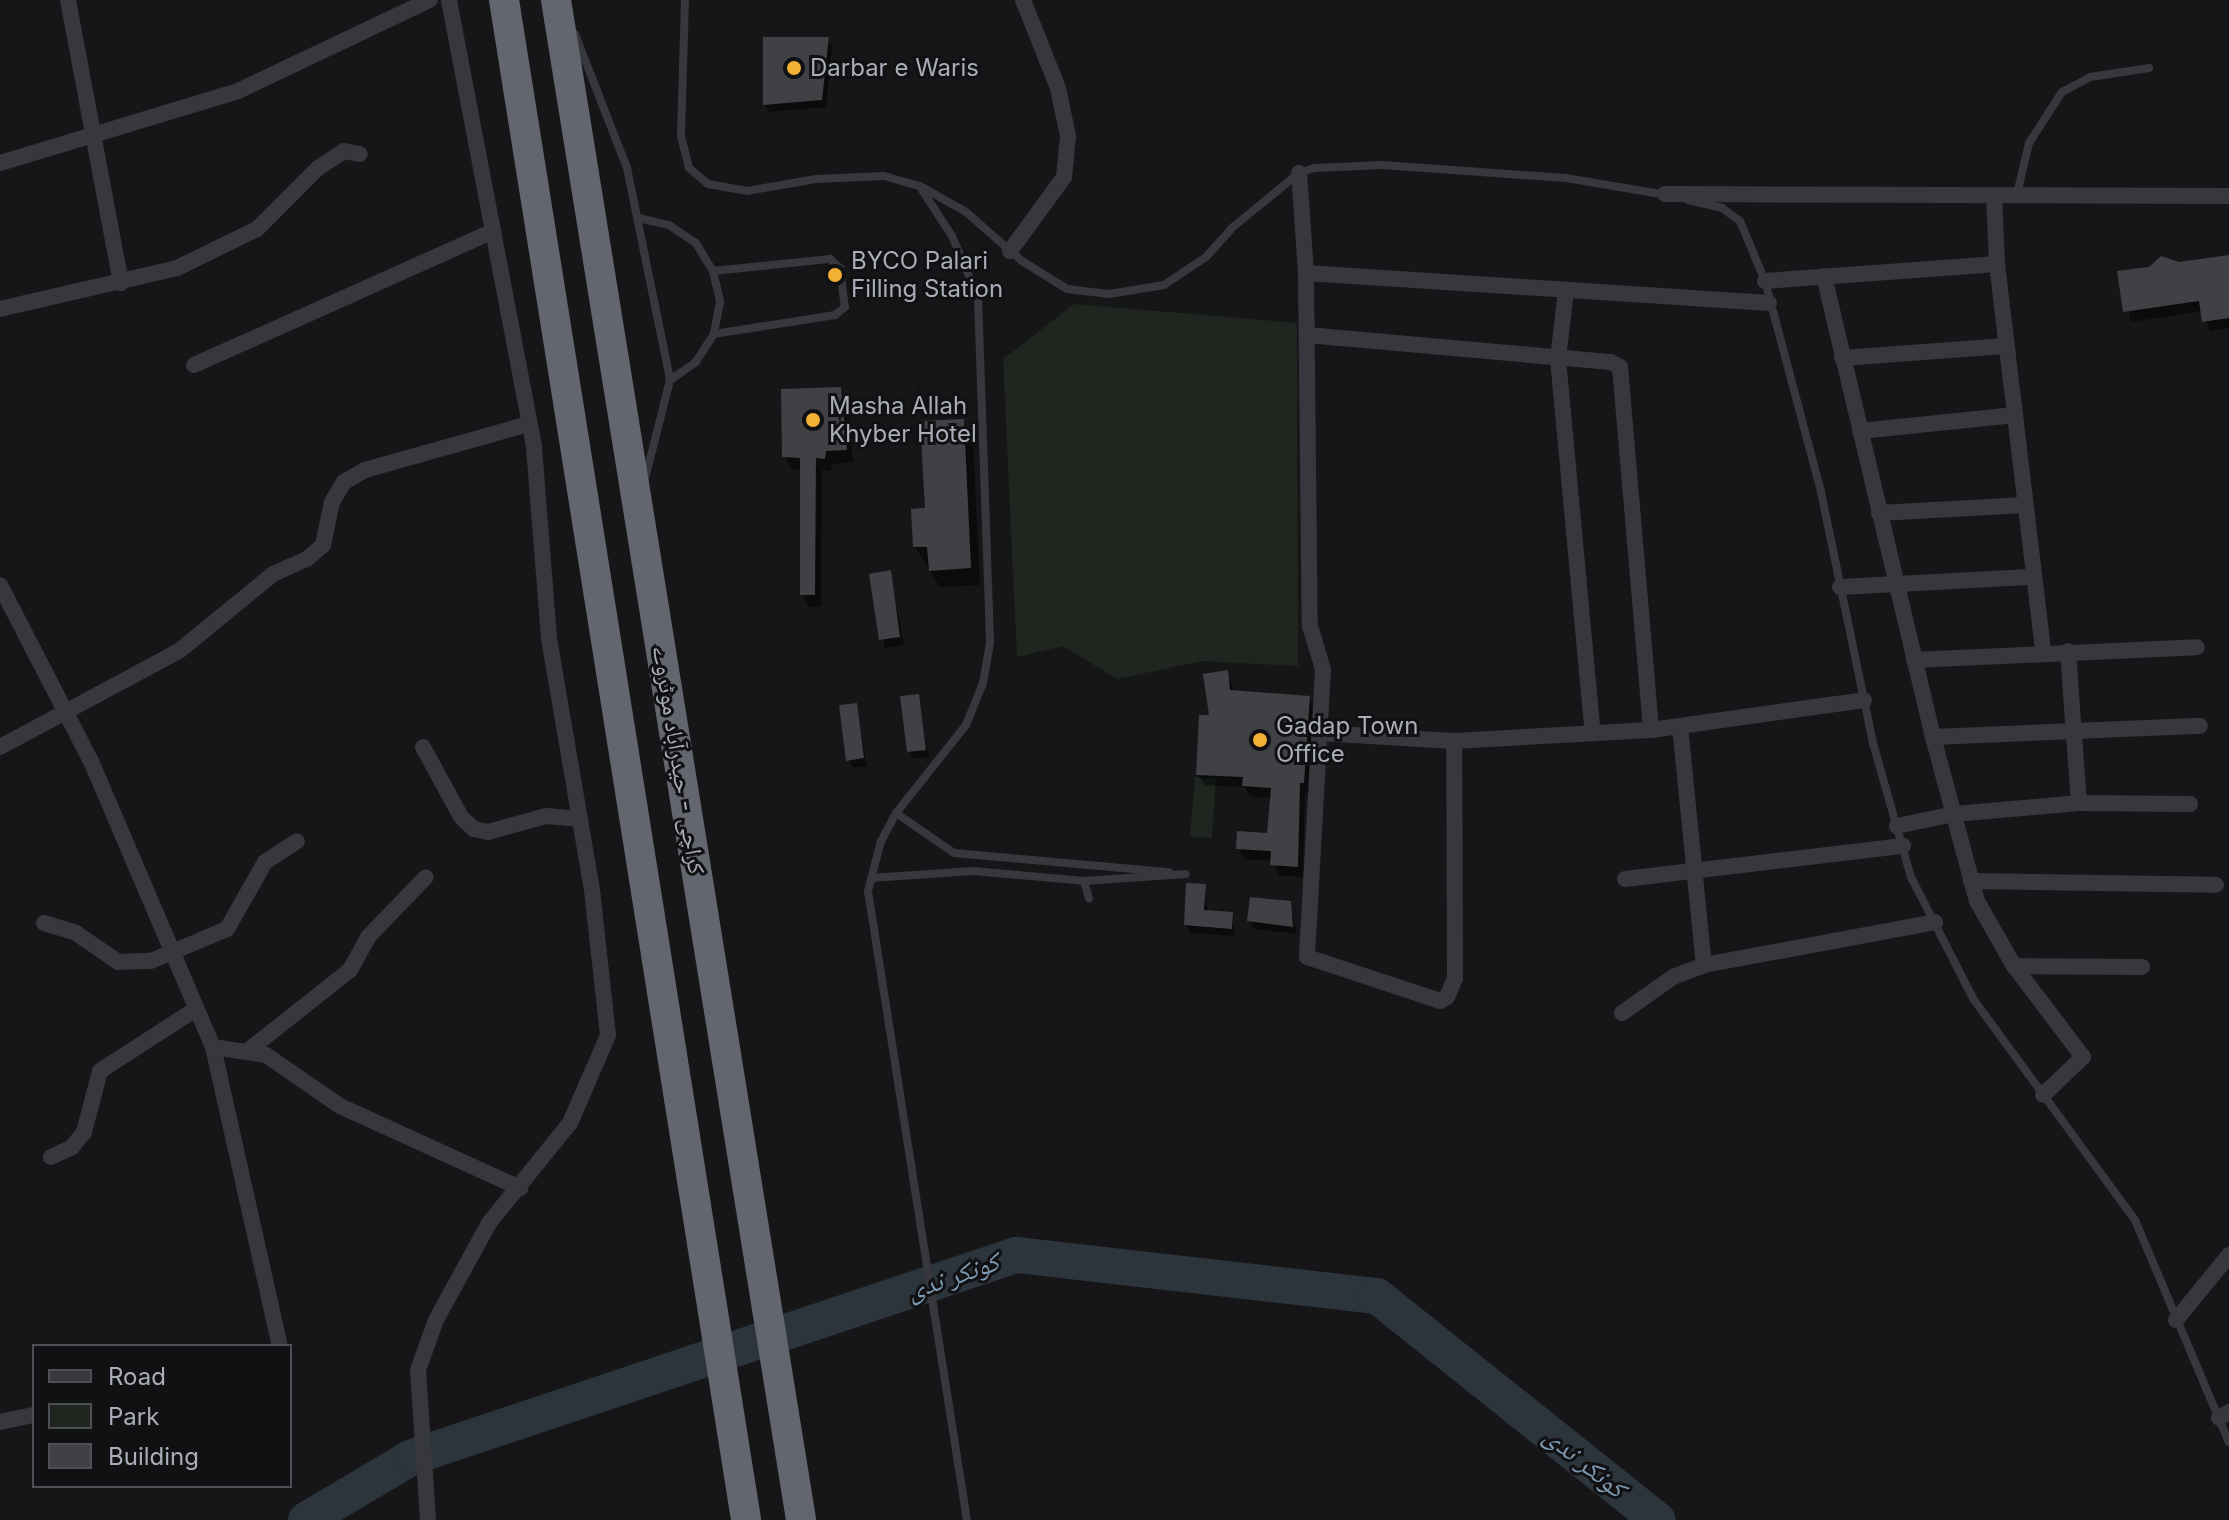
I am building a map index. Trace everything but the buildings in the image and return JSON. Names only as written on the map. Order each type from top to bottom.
[{"type":"highway","points":[[504,0],[746,1520]]},
{"type":"highway","name":"کراچی - حیدرآباد موٹروے","points":[[559,0],[801,1520]]},
{"type":"street","points":[[68,0],[121,283]]},
{"type":"street","points":[[0,163],[238,91],[430,0]]},
{"type":"street","points":[[428,1520],[418,1370],[459,1273],[489,1223],[570,1123],[608,1035],[580,819],[549,638],[529,424],[449,0]]},
{"type":"street","points":[[1010,251],[1064,177],[1068,136],[1058,88],[1023,0]]},
{"type":"street","points":[[0,309],[177,268],[257,229],[318,168],[344,151],[360,154]]},
{"type":"street","points":[[1299,173],[1306,273],[1310,626],[1323,669],[1307,957],[1440,1001],[1447,997],[1455,978],[1454,741]]},
{"type":"street","points":[[1665,194],[2229,196]]},
{"type":"street","points":[[1994,195],[1997,264],[2043,652]]},
{"type":"street","points":[[194,365],[493,231]]},
{"type":"street","points":[[1765,281],[1997,264]]},
{"type":"street","points":[[1306,273],[1769,303]]},
{"type":"street","points":[[1824,276],[1914,660],[1971,881],[2014,966],[2083,1057],[2043,1095]]},
{"type":"street","points":[[1566,290],[1558,359],[1593,733]]},
{"type":"street","points":[[1307,335],[1611,362],[1623,375],[1651,730]]},
{"type":"street","points":[[1842,358],[2006,346]]},
{"type":"street","points":[[1860,431],[2015,415]]},
{"type":"street","points":[[0,747],[179,651],[273,574],[307,559],[323,545],[332,502],[344,482],[365,470],[529,424]]},
{"type":"street","points":[[1879,513],[2025,505]]},
{"type":"street","points":[[1840,587],[2034,577]]},
{"type":"street","points":[[0,585],[68,712],[213,1047],[280,1344]]},
{"type":"street","points":[[1914,660],[2197,647]]},
{"type":"street","points":[[2068,651],[2079,803]]},
{"type":"street","points":[[1319,733],[1454,741],[1651,730],[1864,700]]},
{"type":"street","points":[[1680,726],[1704,965]]},
{"type":"street","points":[[1933,737],[2200,726]]},
{"type":"street","points":[[423,747],[461,817],[474,829],[488,832],[546,816],[580,819]]},
{"type":"street","points":[[1897,826],[1954,814],[2079,803],[2190,804]]},
{"type":"street","points":[[44,923],[76,933],[118,962],[151,961],[227,929],[265,862],[297,841]]},
{"type":"street","points":[[1625,879],[1903,846]]},
{"type":"street","points":[[250,1049],[350,970],[368,937],[426,877]]},
{"type":"street","points":[[1971,881],[2216,885]]},
{"type":"street","points":[[1622,1013],[1673,977],[1704,965],[1935,922]]},
{"type":"street","points":[[2014,966],[2142,967]]},
{"type":"street","points":[[51,1157],[72,1147],[84,1132],[100,1071],[196,1009]]},
{"type":"street","points":[[213,1047],[250,1049],[340,1106],[520,1188]]},
{"type":"street","points":[[2176,1320],[2229,1255]]},
{"type":"street","points":[[0,1422],[32,1415]]},
{"type":"lane","points":[[559,0],[627,168],[670,380],[638,503]]},
{"type":"lane","points":[[685,0],[681,136],[689,168],[708,184],[747,191],[816,179],[884,176],[920,186],[966,212],[1010,251],[1067,289],[1109,294],[1164,285],[1206,257],[1233,227],[1299,173],[1383,165],[1566,178],[1665,194],[1722,208],[1740,221],[1765,281],[1821,492],[1864,700],[1903,846],[1935,922],[1974,1000],[2135,1220],[2176,1320],[2224,1415],[2229,1442]]},
{"type":"lane","points":[[2017,195],[2029,143],[2062,92],[2090,77],[2149,68]]},
{"type":"lane","points":[[920,186],[952,236],[978,297],[990,643],[983,683],[966,725],[896,813],[871,878],[869,918],[944,1353],[967,1520]]},
{"type":"lane","points":[[638,218],[669,225],[696,243],[713,271],[720,302],[714,334],[696,362],[670,380]]},
{"type":"lane","points":[[713,271],[830,259],[840,268],[845,307],[835,315],[714,334]]},
{"type":"lane","points":[[871,878],[973,871],[1084,881],[1186,874],[1121,864],[954,853],[896,813]]},
{"type":"lane","points":[[1084,881],[1089,898]]},
{"type":"green space","points":[[1074,304],[1297,323],[1298,666],[1202,661],[1117,679],[1063,646],[1017,657],[1003,359]]},
{"type":"green space","points":[[1195,777],[1216,779],[1212,838],[1190,837]]},
{"type":"waterway","name":"کونکر ندی","points":[[306,1520],[412,1457],[1016,1255],[1377,1296],[1658,1520]]},
{"type":"place","name":"Darbar e Waris","points":[[794,68]]},
{"type":"place","name":"BYCO Palari Filling Station","points":[[835,275]]},
{"type":"place","name":"Masha Allah Khyber Hotel","points":[[813,420]]},
{"type":"place","name":"Gadap Town Office","points":[[1260,740]]}]
